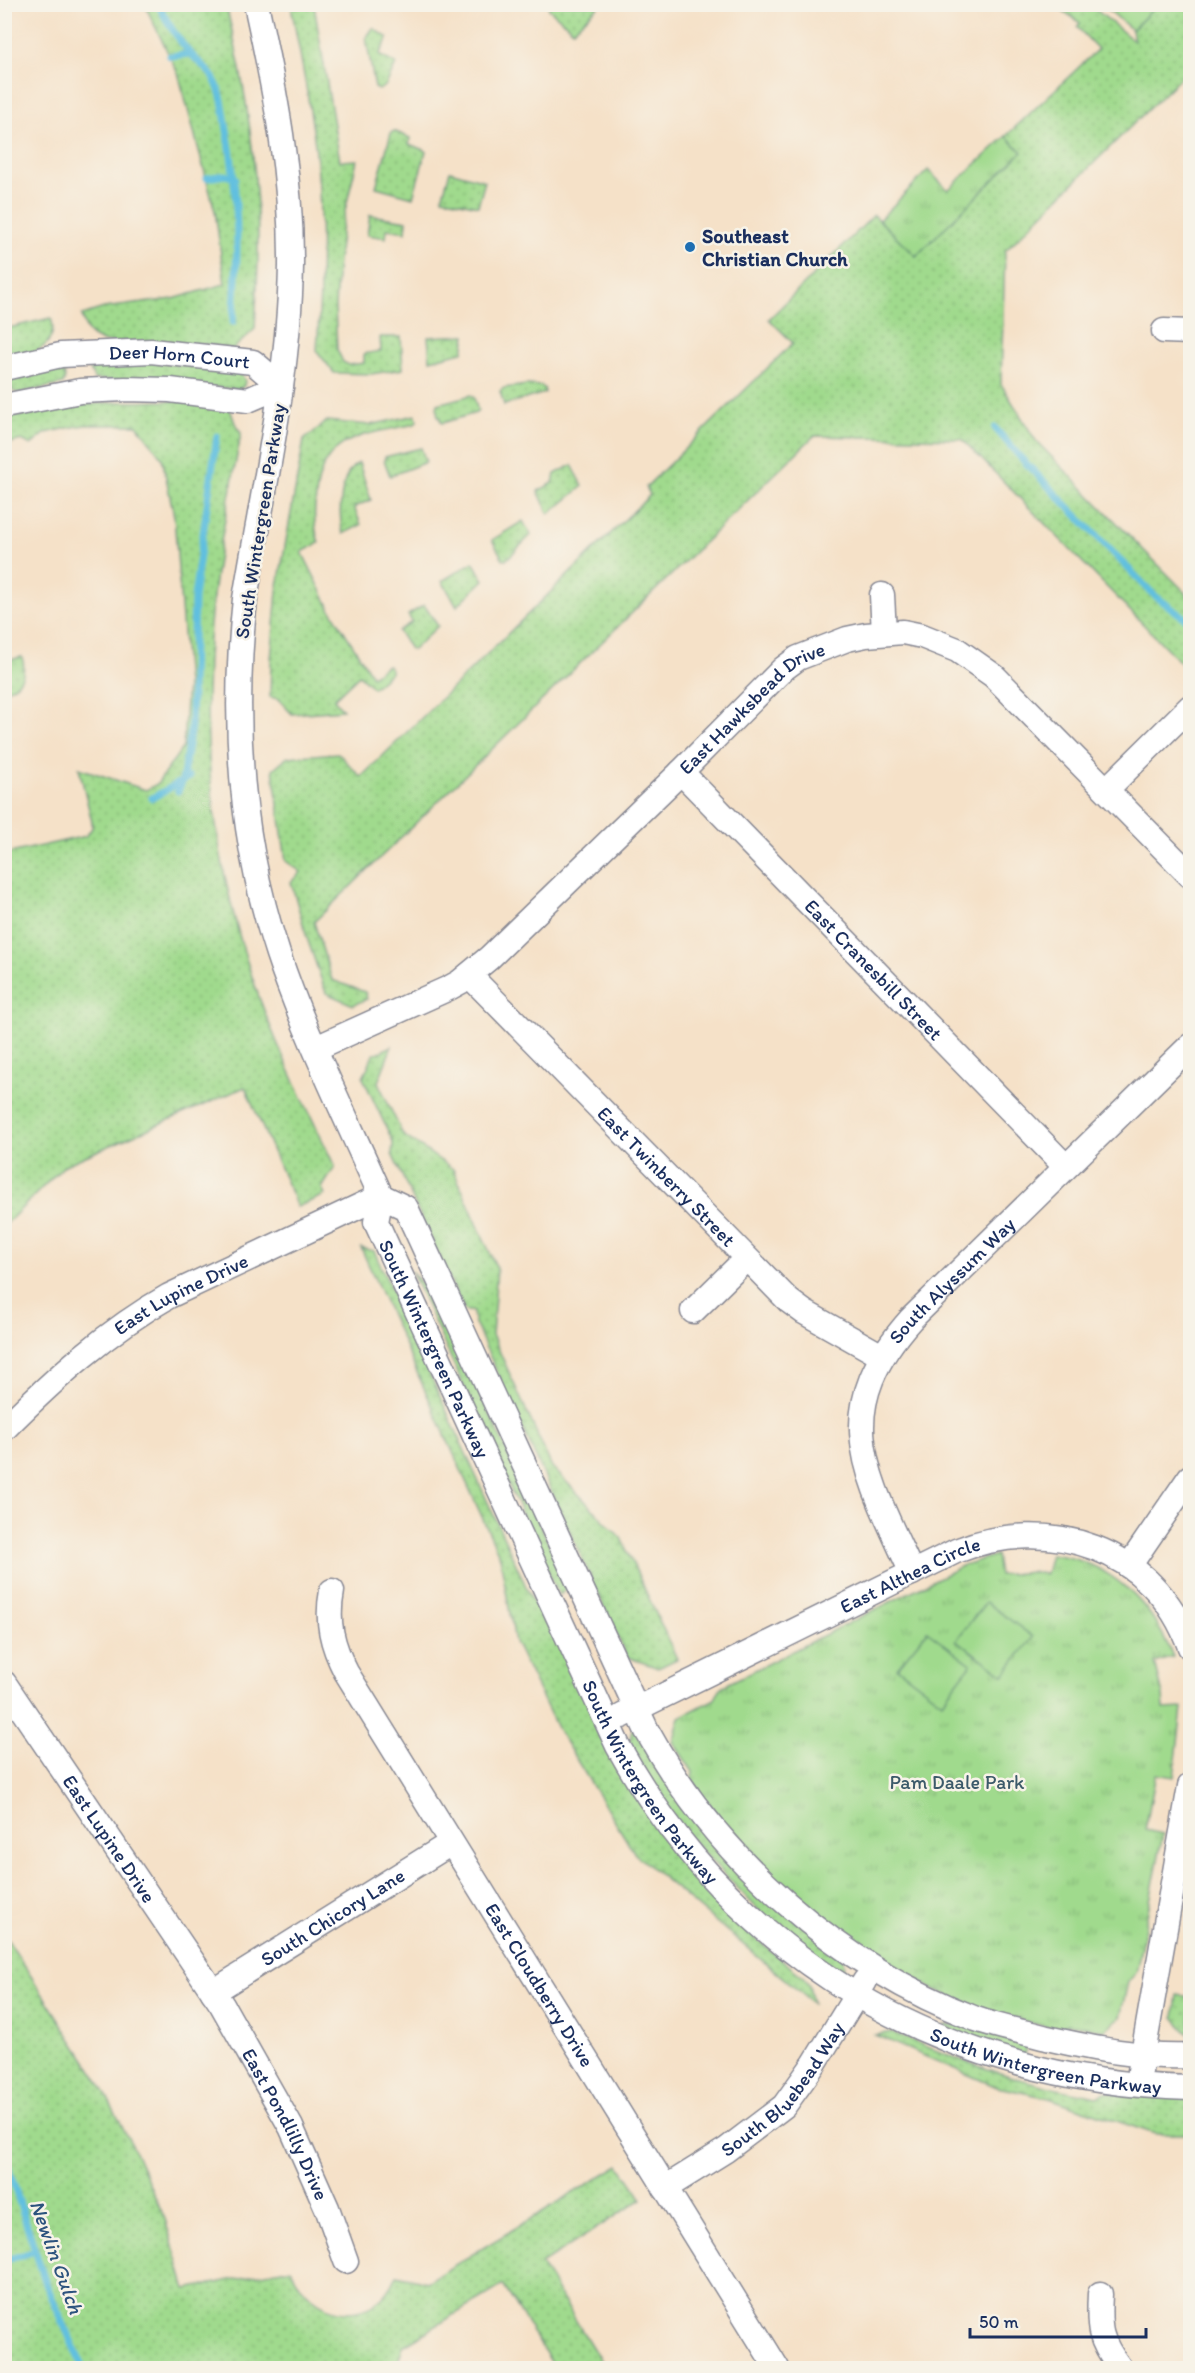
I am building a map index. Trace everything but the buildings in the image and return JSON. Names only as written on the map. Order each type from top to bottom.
[{"type":"street","name":"South Wintergreen Parkway","points":[[256,4],[274,89],[285,158],[289,196],[290,291],[282,386],[245,599],[239,669],[239,738],[245,811],[264,904],[278,954],[316,1048],[381,1196],[376,1222],[607,1724],[650,1801],[714,1880],[776,1939],[798,1956],[857,1995],[920,2028],[991,2056],[1068,2076],[1097,2082],[1191,2088]]},
{"type":"street","points":[[1164,332],[1191,332]]},
{"type":"street","name":"Deer Horn Court","points":[[4,368],[61,355],[151,351],[253,362],[282,386],[248,400],[170,390],[125,389],[80,391],[4,406]]},
{"type":"street","points":[[882,595],[884,633]]},
{"type":"street","name":"East Hawksbead Drive","points":[[316,1048],[416,1004],[469,975],[681,772],[783,669],[798,658],[848,639],[903,632],[922,636],[957,650],[994,676],[1191,875]]},
{"type":"street","points":[[1107,789],[1191,707]]},
{"type":"street","name":"East Cranesbill Street","points":[[681,772],[1065,1166]]},
{"type":"street","name":"East Twinberry Street","points":[[469,975],[789,1301],[804,1312],[882,1356]]},
{"type":"street","name":"South Alyssum Way","points":[[912,1573],[873,1490],[863,1448],[865,1400],[871,1378],[882,1356],[911,1319],[1065,1166],[1191,1046]]},
{"type":"street","name":"South Wintergreen Parkway","points":[[381,1196],[406,1208],[636,1709],[672,1774],[736,1854],[766,1885],[804,1917],[873,1966],[926,1996],[978,2020],[1089,2048],[1142,2056],[1191,2056]]},
{"type":"street","name":"East Lupine Drive","points":[[4,1429],[68,1369],[147,1308],[381,1196]]},
{"type":"street","points":[[693,1311],[746,1259]]},
{"type":"street","points":[[1129,1566],[1191,1477]]},
{"type":"street","name":"East Althea Circle","points":[[607,1724],[977,1543],[1020,1536],[1051,1536],[1080,1541],[1098,1548],[1129,1566],[1145,1579],[1170,1607],[1191,1647]]},
{"type":"street","name":"East Cloudberry Drive","points":[[332,1591],[328,1609],[330,1632],[336,1652],[451,1843],[777,2368]]},
{"type":"street","name":"East Lupine Drive","points":[[4,1683],[213,1992]]},
{"type":"street","points":[[1138,2086],[1191,1786]]},
{"type":"street","name":"South Chicory Lane","points":[[213,1992],[451,1843]]},
{"type":"street","name":"South Bluebead Way","points":[[665,2188],[726,2150],[784,2106],[814,2064],[873,1966]]},
{"type":"street","name":"East Pondlilly Drive","points":[[213,1992],[291,2127],[327,2208],[346,2261]]},
{"type":"street","points":[[1100,2294],[1098,2326],[1108,2352],[1120,2368]]},
{"type":"green space","points":[[548,4],[598,5],[598,7],[573,30],[549,9]]},
{"type":"green space","points":[[145,5],[226,5],[240,66],[250,129],[258,224],[255,329],[233,349],[204,344],[105,342],[89,333],[83,321],[82,315],[104,308],[173,299],[225,284],[215,211],[179,76]]},
{"type":"green space","points":[[291,5],[314,5],[340,161],[357,160],[342,224],[338,261],[335,306],[337,349],[343,362],[349,365],[364,363],[364,354],[381,351],[380,337],[401,337],[403,369],[371,374],[334,373],[317,351],[321,257],[319,187],[306,83]]},
{"type":"green space","points":[[1055,5],[1090,5],[1134,41],[1132,30],[1157,5],[1190,5],[1190,68],[1005,251],[1001,384],[1036,441],[1190,597],[1190,664],[1186,668],[962,439],[814,436],[314,922],[332,980],[365,992],[367,999],[353,1005],[326,993],[291,882],[301,872],[286,861],[273,769],[287,757],[338,753],[361,777],[650,495],[646,487],[793,343],[769,319],[874,215],[916,256],[1021,152],[1006,136],[1098,49],[1077,27],[1080,23]]},
{"type":"green space","points":[[1103,5],[1157,5],[1132,30]]},
{"type":"green space","points":[[373,28],[388,38],[379,55],[396,64],[386,85],[379,90],[375,88],[366,38]]},
{"type":"green space","points":[[394,131],[410,138],[409,144],[426,151],[413,197],[376,187],[391,133]]},
{"type":"green space","points":[[1006,136],[1022,152],[916,256],[879,220],[928,170],[948,190]]},
{"type":"green space","points":[[450,171],[485,181],[478,206],[442,198]]},
{"type":"green space","points":[[370,215],[407,221],[406,232],[387,229],[386,238],[367,235]]},
{"type":"green space","points":[[51,318],[53,328],[51,337],[39,349],[31,353],[22,353],[13,352],[5,347],[4,329]]},
{"type":"green space","points":[[466,335],[463,352],[430,360],[428,337]]},
{"type":"green space","points":[[147,362],[238,370],[245,380],[244,386],[239,389],[94,379],[90,369],[95,364]]},
{"type":"green space","points":[[59,368],[64,371],[63,384],[18,393],[10,386],[12,378]]},
{"type":"green space","points":[[541,386],[545,393],[504,405],[500,391],[504,388]]},
{"type":"green space","points":[[471,395],[478,411],[476,413],[442,423],[438,416],[438,404]]},
{"type":"green space","points":[[180,401],[230,409],[241,433],[219,553],[210,626],[207,720],[215,814],[232,907],[259,997],[285,1062],[335,1167],[322,1188],[325,1195],[297,1207],[245,1087],[65,1165],[5,1225],[5,854],[86,836],[92,828],[92,822],[79,768],[146,790],[157,784],[183,747],[187,684],[174,516],[162,458],[137,425],[85,425],[68,428],[46,433],[31,445],[22,440],[6,444],[5,422],[10,417],[70,406],[118,402]]},
{"type":"green space","points":[[416,415],[415,424],[352,440],[339,447],[329,457],[322,471],[316,496],[315,523],[319,543],[302,552],[332,612],[372,676],[387,665],[391,672],[373,688],[359,675],[334,699],[343,710],[292,714],[278,699],[270,697],[271,660],[277,591],[304,440],[327,421],[370,425]]},
{"type":"green space","points":[[421,448],[426,462],[390,476],[385,457]]},
{"type":"green space","points":[[359,463],[371,500],[354,507],[361,525],[343,534],[341,506],[344,485],[347,475]]},
{"type":"green space","points":[[572,465],[583,486],[549,514],[538,491],[553,483],[555,474]]},
{"type":"green space","points":[[523,521],[531,535],[506,560],[503,559],[492,540]]},
{"type":"green space","points":[[473,562],[484,580],[457,606],[442,581]]},
{"type":"green space","points":[[424,605],[438,626],[413,650],[398,631],[412,622],[408,615]]},
{"type":"green space","points":[[22,657],[24,668],[19,682],[5,690],[5,661]]},
{"type":"green space","points":[[392,1046],[378,1082],[403,1135],[453,1169],[497,1269],[492,1335],[552,1467],[621,1538],[677,1659],[658,1668],[627,1657],[474,1321],[473,1312],[464,1310],[392,1154],[393,1142],[363,1078],[373,1055]]},
{"type":"green space","points":[[361,1248],[374,1251],[534,1604],[543,1609],[707,1895],[733,1920],[803,1977],[809,1986],[813,2003],[635,1854],[558,1730],[515,1642],[500,1557]]},
{"type":"green space","points":[[411,1271],[433,1296],[445,1315],[569,1588],[559,1595]]},
{"type":"green space","name":"Pam Daale Park","points":[[1051,1554],[1092,1565],[1110,1575],[1141,1603],[1164,1637],[1173,1657],[1155,1663],[1164,1709],[1182,1708],[1174,1777],[1156,1774],[1145,1830],[1163,1834],[1136,1973],[1128,1982],[1120,2017],[1105,2030],[1068,2024],[1057,2030],[985,2010],[938,1991],[887,1964],[848,1939],[762,1869],[691,1783],[693,1772],[673,1742],[680,1717],[715,1699],[721,1687],[964,1565],[996,1555],[999,1575],[1032,1572],[1046,1574]]},
{"type":"green space","points":[[986,1602],[1033,1637],[1004,1675],[956,1640]]},
{"type":"green space","points":[[927,1631],[971,1664],[942,1702],[897,1668]]},
{"type":"green space","points":[[634,1728],[843,1959],[842,1975],[782,1935],[674,1821],[629,1743]]},
{"type":"green space","points":[[5,1936],[100,2083],[133,2147],[165,2219],[186,2289],[291,2268],[300,2285],[313,2299],[328,2308],[343,2312],[359,2311],[374,2304],[387,2293],[397,2275],[427,2282],[619,2165],[642,2199],[541,2264],[605,2368],[555,2368],[503,2285],[403,2346],[396,2368],[5,2368]]},
{"type":"green space","points":[[1177,1995],[1190,1997],[1190,2036],[1174,2017]]},
{"type":"green space","points":[[942,2025],[968,2025],[1028,2044],[1025,2055],[981,2045]]},
{"type":"green space","points":[[892,2032],[993,2071],[1070,2092],[1097,2097],[1104,2092],[1190,2098],[1190,2134],[1155,2134],[1049,2098],[997,2087],[875,2035]]},
{"type":"waterway","points":[[158,4],[181,42],[213,77],[222,98],[236,202],[237,249],[233,322]]},
{"type":"waterway","points":[[170,56],[190,54]]},
{"type":"waterway","points":[[207,178],[225,175],[235,178]]},
{"type":"waterway","points":[[995,428],[1020,457],[1154,595],[1190,622]]},
{"type":"waterway","points":[[178,791],[182,782],[191,726],[194,597],[217,436]]},
{"type":"waterway","points":[[152,798],[189,777]]},
{"type":"waterway","name":"Newlin Gulch","points":[[4,2155],[46,2284],[83,2368]]},
{"type":"waterway","points":[[4,2261],[35,2251]]},
{"type":"place","name":"Southeast Christian Church","points":[[690,247]]}]
